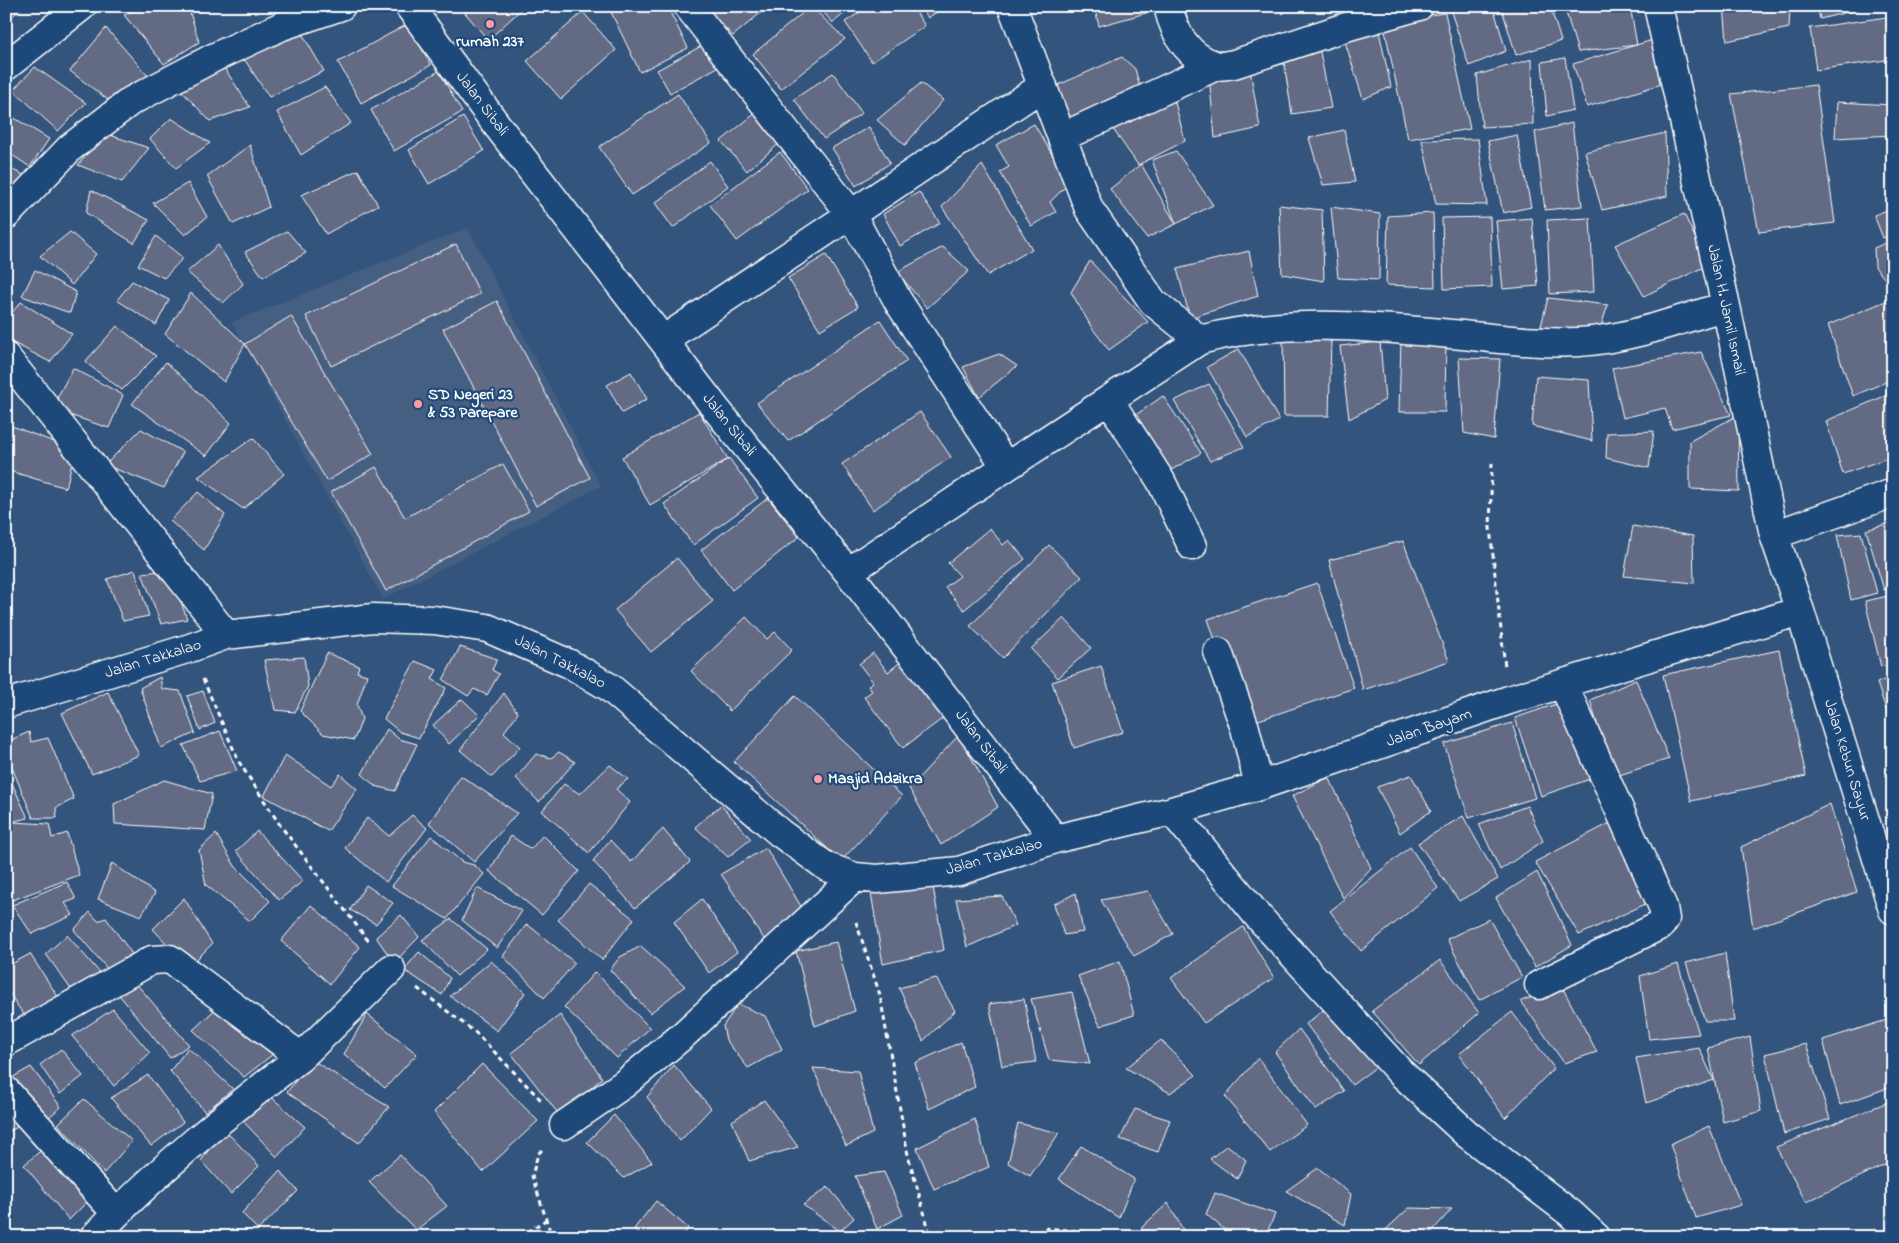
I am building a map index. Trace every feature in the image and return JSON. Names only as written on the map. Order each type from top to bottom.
[{"type":"street","points":[[6,66],[82,6]]},
{"type":"street","points":[[6,215],[70,148],[130,102],[213,58],[282,26],[341,6]]},
{"type":"street","name":"Jalan Sibali","points":[[409,6],[496,124],[716,410],[848,572],[1055,839]]},
{"type":"street","points":[[688,6],[851,214],[898,300],[1006,467]]},
{"type":"street","points":[[1012,6],[1089,209],[1153,302],[1200,340]]},
{"type":"street","points":[[1168,6],[1181,41],[1197,57],[1216,66]]},
{"type":"street","points":[[1062,137],[1216,66],[1234,64],[1349,26],[1419,6]]},
{"type":"street","name":"Jalan H. Jamil Ismail","points":[[1658,6],[1726,306],[1774,535],[1800,611]]},
{"type":"street","points":[[663,340],[1043,86]]},
{"type":"street","points":[[848,572],[1200,340],[1232,331],[1301,326],[1391,328],[1525,341],[1580,342],[1622,336],[1726,306]]},
{"type":"street","points":[[6,357],[226,635]]},
{"type":"street","points":[[1109,400],[1161,480],[1192,546]]},
{"type":"street","points":[[1774,535],[1893,493]]},
{"type":"street","name":"Jalan Bayam","points":[[1055,839],[1172,811],[1259,786],[1509,700],[1800,611]]},
{"type":"street","name":"Jalan Kebun Sayur","points":[[1800,611],[1893,910]]},
{"type":"street","name":"Jalan Takkalao","points":[[6,704],[190,648],[226,635],[373,618],[434,620],[487,628],[570,664],[609,687],[707,768],[780,834],[850,883],[959,871],[1055,839]]},
{"type":"street","points":[[1218,652],[1245,728],[1259,786]]},
{"type":"street","points":[[1540,985],[1661,925],[1665,920],[1663,907],[1563,684]]},
{"type":"street","points":[[1172,811],[1256,914],[1400,1072],[1467,1134],[1570,1213],[1596,1237]]},
{"type":"street","points":[[564,1125],[624,1084],[681,1037],[850,883]]},
{"type":"street","points":[[6,1042],[152,960],[170,959],[301,1057]]},
{"type":"street","points":[[94,1237],[183,1151],[301,1057],[391,969]]},
{"type":"street","points":[[6,1091],[116,1214]]},
{"type":"path","points":[[1492,463],[1490,528],[1509,700]]},
{"type":"path","points":[[190,648],[239,762],[280,825],[391,969],[476,1033],[564,1125],[538,1154],[532,1176],[552,1237]]},
{"type":"path","points":[[850,883],[880,995],[908,1155],[931,1237]]},
{"type":"path","points":[[520,1237],[547,1219]]},
{"type":"path","points":[[1029,1237],[1044,1228],[1102,1233]]},
{"type":"shaded area","name":"SD Negeri 23 & 53 Parepare","points":[[468,228],[601,486],[383,599],[232,322]]},
{"type":"building","points":[[6,6],[23,6],[10,19],[6,15]]},
{"type":"building","points":[[143,6],[188,6],[199,42],[164,64],[124,15]]},
{"type":"building","name":"rumah 237","points":[[462,6],[525,6],[488,40],[461,8]]},
{"type":"building","points":[[608,6],[667,6],[688,48],[640,72]]},
{"type":"building","points":[[704,6],[769,6],[733,36]]},
{"type":"building","points":[[811,6],[845,39],[781,89],[753,54]]},
{"type":"building","points":[[818,6],[853,6],[833,23]]},
{"type":"building","points":[[869,6],[912,6],[925,26],[872,62],[845,22]]},
{"type":"building","points":[[920,6],[945,6],[928,18]]},
{"type":"building","points":[[1094,6],[1144,6],[1146,13],[1099,26]]},
{"type":"building","points":[[1274,6],[1292,6],[1283,14]]},
{"type":"building","points":[[1449,6],[1493,6],[1506,51],[1469,66]]},
{"type":"building","points":[[1501,6],[1550,6],[1561,41],[1516,55]]},
{"type":"building","points":[[1564,6],[1630,6],[1637,45],[1578,52]]},
{"type":"building","points":[[1724,6],[1790,6],[1789,28],[1727,41]]},
{"type":"building","points":[[1817,6],[1872,6],[1820,19]]},
{"type":"building","points":[[583,12],[616,50],[561,99],[527,61]]},
{"type":"building","points":[[1445,13],[1470,129],[1408,139],[1383,21]]},
{"type":"building","points":[[1887,17],[1893,59],[1816,70],[1810,28]]},
{"type":"building","points":[[1377,22],[1391,87],[1363,99],[1342,32]]},
{"type":"building","points":[[408,24],[431,65],[361,103],[338,62]]},
{"type":"building","points":[[106,28],[148,76],[112,103],[70,71]]},
{"type":"building","points":[[300,30],[324,71],[269,97],[239,51]]},
{"type":"building","points":[[1656,39],[1665,83],[1587,107],[1573,64]]},
{"type":"building","points":[[705,44],[718,67],[670,93],[657,70]]},
{"type":"building","points":[[1319,47],[1331,108],[1292,114],[1282,50]]},
{"type":"building","points":[[1122,57],[1135,69],[1140,87],[1070,121],[1056,86]]},
{"type":"building","points":[[1565,58],[1573,110],[1547,116],[1542,62]]},
{"type":"building","points":[[1532,59],[1533,124],[1482,127],[1477,75]]},
{"type":"building","points":[[1249,64],[1260,128],[1215,138],[1209,76]]},
{"type":"building","points":[[35,67],[86,103],[58,131],[13,90]]},
{"type":"building","points":[[225,69],[250,107],[210,121],[176,85]]},
{"type":"building","points":[[439,71],[462,112],[394,151],[371,110]]},
{"type":"building","points":[[833,73],[862,113],[824,139],[794,99]]},
{"type":"building","points":[[921,83],[943,100],[905,145],[877,120]]},
{"type":"building","points":[[1816,85],[1835,223],[1759,232],[1731,94]]},
{"type":"building","points":[[325,87],[351,123],[301,155],[277,112]]},
{"type":"building","points":[[1172,91],[1185,141],[1138,165],[1106,119]]},
{"type":"building","points":[[678,94],[711,143],[632,195],[599,147]]},
{"type":"building","points":[[1837,102],[1893,105],[1893,135],[1835,138]]},
{"type":"building","points":[[763,107],[788,136],[747,171],[721,141]]},
{"type":"building","points":[[6,113],[49,139],[30,167],[6,151]]},
{"type":"building","points":[[463,117],[484,151],[429,184],[409,150]]},
{"type":"building","points":[[171,118],[210,143],[176,168],[150,139]]},
{"type":"building","points":[[1572,123],[1582,206],[1545,210],[1535,132]]},
{"type":"building","points":[[1034,124],[1069,183],[1050,202],[1056,212],[1031,226],[1000,172],[1009,167],[996,145]]},
{"type":"building","points":[[869,127],[890,163],[856,186],[832,148]]},
{"type":"building","points":[[1344,130],[1355,182],[1323,185],[1309,138]]},
{"type":"building","points":[[104,133],[149,148],[122,182],[78,165]]},
{"type":"building","points":[[1665,133],[1667,196],[1602,210],[1585,152]]},
{"type":"building","points":[[1517,135],[1531,207],[1503,213],[1488,141]]},
{"type":"building","points":[[1478,139],[1487,205],[1436,204],[1422,140]]},
{"type":"building","points":[[250,145],[269,207],[233,224],[207,176]]},
{"type":"building","points":[[1176,151],[1213,205],[1176,224],[1152,160]]},
{"type":"building","points":[[780,152],[808,189],[737,241],[710,205]]},
{"type":"building","points":[[710,161],[728,186],[673,228],[655,203]]},
{"type":"building","points":[[1141,164],[1176,224],[1147,238],[1110,189]]},
{"type":"building","points":[[982,165],[1032,249],[988,275],[942,207]]},
{"type":"building","points":[[6,167],[26,176],[18,198],[6,193]]},
{"type":"building","points":[[358,170],[378,205],[326,234],[301,195]]},
{"type":"building","points":[[188,183],[207,217],[185,235],[153,203]]},
{"type":"building","points":[[91,190],[149,220],[134,243],[86,213]]},
{"type":"building","points":[[919,192],[940,223],[900,246],[883,214]]},
{"type":"building","points":[[1279,205],[1322,210],[1324,281],[1282,274]]},
{"type":"building","points":[[1331,207],[1380,214],[1379,280],[1338,278]]},
{"type":"building","points":[[1893,208],[1893,235],[1883,238],[1874,215]]},
{"type":"building","points":[[1433,213],[1435,287],[1386,285],[1388,216]]},
{"type":"building","points":[[1684,214],[1708,265],[1644,296],[1615,245]]},
{"type":"building","points":[[1490,217],[1492,287],[1444,289],[1442,218]]},
{"type":"building","points":[[1532,218],[1538,286],[1503,289],[1496,221]]},
{"type":"building","points":[[1590,218],[1594,292],[1550,294],[1547,220]]},
{"type":"building","points":[[287,231],[306,253],[263,277],[245,252]]},
{"type":"building","points":[[70,232],[96,254],[72,285],[40,256]]},
{"type":"building","points":[[156,236],[183,258],[164,278],[138,265]]},
{"type":"building","points":[[1893,240],[1893,283],[1890,285],[1875,267],[1874,248]]},
{"type":"building","points":[[456,244],[480,294],[331,366],[306,316]]},
{"type":"building","points":[[218,245],[243,284],[223,303],[187,272]]},
{"type":"building","points":[[943,247],[969,271],[927,308],[897,272]]},
{"type":"building","points":[[1249,251],[1258,296],[1190,318],[1177,269]]},
{"type":"building","points":[[826,255],[858,307],[820,330],[788,278]]},
{"type":"building","points":[[1090,261],[1148,322],[1109,350],[1092,328],[1071,292]]},
{"type":"building","points":[[35,270],[76,292],[70,313],[22,296]]},
{"type":"building","points":[[132,281],[169,300],[156,325],[117,300]]},
{"type":"building","points":[[191,293],[245,344],[224,382],[165,334]]},
{"type":"building","points":[[1548,298],[1608,305],[1598,335],[1540,330]]},
{"type":"building","points":[[1893,298],[1893,379],[1853,396],[1828,325]]},
{"type":"building","points":[[497,301],[590,478],[536,506],[443,329]]},
{"type":"building","points":[[21,302],[72,334],[50,362],[6,339],[6,319]]},
{"type":"building","points":[[291,316],[373,454],[327,481],[245,344]]},
{"type":"building","points":[[880,320],[907,361],[788,441],[757,403]]},
{"type":"building","points":[[117,326],[156,356],[122,390],[85,362]]},
{"type":"building","points":[[1283,333],[1331,341],[1329,416],[1284,416]]},
{"type":"building","points":[[1446,338],[1445,412],[1399,412],[1401,340]]},
{"type":"building","points":[[1380,342],[1385,400],[1349,419],[1340,346]]},
{"type":"building","points":[[1239,349],[1279,420],[1247,437],[1207,367]]},
{"type":"building","points":[[1701,352],[1731,415],[1672,429],[1665,408],[1623,418],[1612,368]]},
{"type":"building","points":[[999,354],[1017,366],[979,397],[963,367]]},
{"type":"building","points":[[1459,358],[1500,359],[1494,439],[1464,433]]},
{"type":"building","points":[[166,362],[231,423],[206,456],[132,404]]},
{"type":"building","points":[[73,368],[123,395],[109,428],[51,409]]},
{"type":"building","points":[[631,372],[647,399],[622,413],[607,385]]},
{"type":"building","points":[[1536,376],[1589,380],[1592,441],[1532,426]]},
{"type":"building","points":[[1209,384],[1244,447],[1210,461],[1174,401]]},
{"type":"building","points":[[1887,395],[1893,416],[1893,456],[1843,474],[1826,421]]},
{"type":"building","points":[[1163,396],[1201,453],[1166,473],[1130,419]]},
{"type":"building","points":[[699,412],[728,459],[650,505],[622,457]]},
{"type":"building","points":[[920,412],[951,457],[873,510],[842,464]]},
{"type":"building","points":[[1738,415],[1739,491],[1690,489],[1690,441]]},
{"type":"building","points":[[12,426],[75,450],[66,488],[6,470],[6,441]]},
{"type":"building","points":[[141,429],[183,452],[164,488],[105,465]]},
{"type":"building","points":[[1654,431],[1649,468],[1606,458],[1607,433]]},
{"type":"building","points":[[253,438],[284,474],[243,509],[198,477]]},
{"type":"building","points":[[729,458],[758,498],[693,545],[664,504]]},
{"type":"building","points":[[503,464],[529,511],[386,591],[331,492],[376,467],[405,518]]},
{"type":"building","points":[[198,492],[225,515],[204,550],[170,521]]},
{"type":"building","points":[[768,498],[799,537],[732,590],[701,550]]},
{"type":"building","points":[[1893,522],[1893,588],[1884,590],[1866,530]]},
{"type":"building","points":[[1633,526],[1693,536],[1694,583],[1624,576]]},
{"type":"building","points":[[990,528],[1003,545],[1009,540],[1025,559],[964,610],[945,587],[960,576],[948,563]]},
{"type":"building","points":[[1861,533],[1877,593],[1851,600],[1837,535]]},
{"type":"building","points":[[1403,541],[1449,661],[1363,690],[1329,560]]},
{"type":"building","points":[[1049,545],[1082,577],[1003,658],[970,626]]},
{"type":"building","points":[[677,558],[713,601],[651,652],[615,610]]},
{"type":"building","points":[[135,570],[149,616],[123,621],[107,579]]},
{"type":"building","points":[[170,570],[187,619],[161,624],[142,573]]},
{"type":"building","points":[[1317,583],[1354,688],[1244,725],[1208,619]]},
{"type":"building","points":[[1893,595],[1893,664],[1881,667],[1865,601]]},
{"type":"building","points":[[746,617],[767,639],[775,632],[792,650],[730,711],[691,671]]},
{"type":"building","points":[[1064,618],[1091,648],[1058,678],[1031,649]]},
{"type":"building","points":[[460,647],[497,659],[492,670],[499,674],[487,695],[474,689],[468,696],[443,680]]},
{"type":"building","points":[[1779,650],[1806,776],[1691,801],[1663,675]]},
{"type":"building","points":[[327,653],[359,666],[357,672],[367,675],[357,705],[362,719],[354,740],[323,734],[300,711]]},
{"type":"building","points":[[873,653],[888,672],[903,660],[946,716],[903,748],[864,697],[872,691],[868,686],[873,682],[859,664]]},
{"type":"building","points":[[304,657],[308,686],[295,712],[275,710],[264,660]]},
{"type":"building","points":[[415,661],[437,670],[432,679],[446,688],[419,738],[400,732],[384,719]]},
{"type":"building","points":[[1101,666],[1123,732],[1074,748],[1052,682]]},
{"type":"building","points":[[1893,676],[1893,730],[1877,683]]},
{"type":"building","points":[[160,677],[162,689],[180,691],[195,733],[161,748],[140,688]]},
{"type":"building","points":[[1636,680],[1669,759],[1613,777],[1590,700]]},
{"type":"building","points":[[203,691],[215,723],[200,730],[187,696]]},
{"type":"building","points":[[108,692],[139,755],[92,774],[62,713]]},
{"type":"building","points":[[504,693],[518,713],[504,732],[520,747],[492,777],[460,750]]},
{"type":"building","name":"Masjid Adzikra","points":[[795,696],[902,796],[841,861],[734,762]]},
{"type":"building","points":[[462,699],[479,715],[449,744],[433,725]]},
{"type":"building","points":[[1568,700],[1593,778],[1541,796],[1515,718]]},
{"type":"building","points":[[1512,723],[1535,798],[1469,818],[1444,744]]},
{"type":"building","points":[[387,729],[399,739],[417,744],[395,791],[375,786],[362,774]]},
{"type":"building","points":[[220,731],[237,771],[200,781],[183,745]]},
{"type":"building","points":[[29,732],[31,742],[48,738],[74,799],[56,808],[57,818],[33,818],[6,753],[6,742]]},
{"type":"building","points":[[959,735],[998,807],[941,845],[909,788]]},
{"type":"building","points":[[559,752],[575,762],[539,802],[516,778],[536,754],[551,758]]},
{"type":"building","points":[[285,755],[331,786],[340,774],[357,789],[328,831],[264,796]]},
{"type":"building","points":[[610,765],[628,779],[616,789],[630,802],[589,853],[542,811],[564,784],[580,794]]},
{"type":"building","points":[[6,770],[28,818],[6,823]]},
{"type":"building","points":[[1411,775],[1431,811],[1400,833],[1377,787]]},
{"type":"building","points":[[461,776],[517,813],[474,862],[429,823]]},
{"type":"building","points":[[1329,777],[1371,868],[1343,898],[1292,796]]},
{"type":"building","points":[[164,780],[212,794],[205,830],[115,824],[114,804]]},
{"type":"building","points":[[1830,804],[1857,892],[1753,928],[1741,847]]},
{"type":"building","points":[[721,805],[751,839],[728,857],[695,827]]},
{"type":"building","points":[[1527,806],[1543,841],[1500,870],[1479,824]]},
{"type":"building","points":[[412,815],[427,828],[386,882],[345,848],[367,818],[389,836]]},
{"type":"building","points":[[1463,816],[1498,879],[1459,901],[1418,843]]},
{"type":"building","points":[[1616,820],[1654,900],[1579,935],[1535,862]]},
{"type":"building","points":[[11,822],[49,824],[52,838],[67,833],[79,875],[7,902],[6,826]]},
{"type":"building","points":[[663,829],[690,862],[635,908],[593,861],[610,840],[631,862]]},
{"type":"building","points":[[257,831],[303,881],[279,900],[236,851]]},
{"type":"building","points":[[216,834],[235,866],[270,901],[250,921],[206,885],[199,850]]},
{"type":"building","points":[[543,835],[579,871],[542,915],[489,871],[511,836],[531,849]]},
{"type":"building","points":[[431,836],[462,862],[474,865],[484,874],[447,919],[392,886]]},
{"type":"building","points":[[1410,847],[1438,888],[1361,951],[1330,911]]},
{"type":"building","points":[[766,848],[805,913],[766,942],[721,874]]},
{"type":"building","points":[[112,863],[155,893],[141,916],[98,899]]},
{"type":"building","points":[[1537,872],[1572,945],[1535,967],[1496,898]]},
{"type":"building","points":[[932,881],[944,950],[883,964],[870,887]]},
{"type":"building","points":[[67,882],[76,899],[65,903],[73,915],[32,934],[12,905]]},
{"type":"building","points":[[589,884],[634,919],[602,960],[558,920]]},
{"type":"building","points":[[366,885],[393,903],[376,924],[350,910]]},
{"type":"building","points":[[477,888],[522,911],[497,948],[462,920]]},
{"type":"building","points":[[1148,891],[1173,934],[1134,956],[1101,900]]},
{"type":"building","points":[[1076,893],[1083,932],[1064,935],[1054,904]]},
{"type":"building","points":[[1002,896],[1016,925],[967,947],[956,899]]},
{"type":"building","points":[[184,898],[212,944],[189,967],[153,929]]},
{"type":"building","points":[[702,899],[737,952],[709,973],[674,922]]},
{"type":"building","points":[[311,905],[360,947],[330,984],[281,941]]},
{"type":"building","points":[[90,912],[98,921],[106,918],[135,958],[111,973],[74,930]]},
{"type":"building","points":[[401,915],[419,937],[394,963],[376,937]]},
{"type":"building","points":[[451,919],[487,949],[457,976],[422,940]]},
{"type":"building","points":[[1489,919],[1522,977],[1479,1000],[1447,939]]},
{"type":"building","points":[[527,924],[575,963],[544,998],[503,956]]},
{"type":"building","points":[[1243,927],[1274,978],[1204,1023],[1171,978]]},
{"type":"building","points":[[67,935],[100,973],[75,995],[46,954]]},
{"type":"building","points":[[836,942],[855,1011],[815,1026],[796,951]]},
{"type":"building","points":[[641,946],[685,986],[650,1013],[610,970],[620,957]]},
{"type":"building","points":[[419,952],[450,978],[442,995],[404,970]]},
{"type":"building","points":[[1725,953],[1734,1021],[1705,1021],[1686,963]]},
{"type":"building","points":[[30,954],[62,1003],[29,1023],[6,988],[6,967]]},
{"type":"building","points":[[1440,960],[1479,1013],[1419,1065],[1372,1011]]},
{"type":"building","points":[[491,961],[525,993],[497,1031],[450,996]]},
{"type":"building","points":[[1120,961],[1134,1015],[1100,1026],[1078,976]]},
{"type":"building","points":[[1678,964],[1699,1034],[1649,1039],[1640,976]]},
{"type":"building","points":[[595,972],[650,1028],[617,1058],[564,1007]]},
{"type":"building","points":[[936,978],[955,1011],[923,1041],[899,988]]},
{"type":"building","points":[[134,981],[189,1045],[170,1058],[116,991]]},
{"type":"building","points":[[1562,987],[1597,1052],[1564,1063],[1521,1001]]},
{"type":"building","points":[[1072,992],[1090,1064],[1049,1060],[1031,999]]},
{"type":"building","points":[[1024,999],[1036,1062],[1002,1066],[989,1004]]},
{"type":"building","points":[[221,1004],[277,1051],[244,1077],[193,1030]]},
{"type":"building","points":[[738,1004],[765,1016],[782,1049],[748,1068],[726,1040],[723,1026]]},
{"type":"building","points":[[1331,1004],[1380,1064],[1352,1085],[1306,1024]]},
{"type":"building","points":[[113,1009],[150,1053],[114,1086],[72,1036]]},
{"type":"building","points":[[1512,1012],[1554,1068],[1505,1118],[1459,1054]]},
{"type":"building","points":[[367,1014],[417,1054],[385,1088],[344,1054]]},
{"type":"building","points":[[560,1015],[602,1078],[582,1096],[557,1112],[511,1053]]},
{"type":"building","points":[[1893,1018],[1893,1086],[1840,1105],[1823,1040]]},
{"type":"building","points":[[1299,1029],[1344,1091],[1316,1110],[1275,1052]]},
{"type":"building","points":[[1750,1037],[1761,1111],[1723,1122],[1708,1048]]},
{"type":"building","points":[[1161,1040],[1196,1075],[1170,1093],[1126,1068]]},
{"type":"building","points":[[961,1042],[975,1087],[929,1109],[915,1063]]},
{"type":"building","points":[[1806,1044],[1830,1119],[1784,1134],[1765,1054]]},
{"type":"building","points":[[188,1048],[233,1089],[205,1112],[170,1071]]},
{"type":"building","points":[[1699,1048],[1714,1080],[1646,1103],[1636,1058]]},
{"type":"building","points":[[61,1049],[83,1076],[60,1094],[40,1065]]},
{"type":"building","points":[[1258,1058],[1307,1125],[1270,1152],[1225,1096]]},
{"type":"building","points":[[312,1060],[389,1107],[359,1143],[287,1092]]},
{"type":"building","points":[[482,1064],[538,1121],[483,1172],[434,1112]]},
{"type":"building","points":[[674,1065],[711,1108],[680,1141],[647,1097]]},
{"type":"building","points":[[31,1067],[61,1107],[38,1126],[6,1081]]},
{"type":"building","points":[[813,1068],[858,1071],[873,1133],[846,1146]]},
{"type":"building","points":[[148,1075],[183,1122],[151,1146],[111,1098]]},
{"type":"building","points":[[269,1095],[305,1127],[277,1157],[242,1120]]},
{"type":"building","points":[[84,1099],[132,1141],[104,1173],[58,1124]]},
{"type":"building","points":[[764,1100],[798,1147],[749,1161],[732,1121]]},
{"type":"building","points":[[1893,1100],[1893,1161],[1806,1202],[1776,1147]]},
{"type":"building","points":[[1135,1109],[1170,1120],[1158,1152],[1120,1139]]},
{"type":"building","points":[[6,1113],[17,1127],[6,1134]]},
{"type":"building","points":[[614,1115],[652,1162],[624,1178],[587,1142]]},
{"type":"building","points":[[975,1119],[989,1167],[934,1189],[917,1148]]},
{"type":"building","points":[[1018,1123],[1059,1133],[1030,1176],[1008,1163]]},
{"type":"building","points":[[1709,1126],[1741,1205],[1696,1218],[1670,1144]]},
{"type":"building","points":[[223,1128],[259,1166],[231,1194],[201,1161]]},
{"type":"building","points":[[53,1140],[99,1190],[69,1220],[24,1165]]},
{"type":"building","points":[[1227,1145],[1246,1160],[1237,1179],[1210,1159]]},
{"type":"building","points":[[1081,1146],[1134,1179],[1119,1218],[1059,1179]]},
{"type":"building","points":[[400,1155],[447,1206],[416,1230],[369,1182]]},
{"type":"building","points":[[1318,1168],[1351,1194],[1345,1225],[1286,1191]]},
{"type":"building","points":[[280,1171],[298,1191],[258,1230],[242,1213]]},
{"type":"building","points":[[884,1172],[903,1215],[877,1229],[855,1176]]},
{"type":"building","points":[[828,1187],[854,1218],[840,1231],[803,1205]]},
{"type":"building","points":[[1215,1193],[1275,1214],[1265,1237],[1233,1237],[1206,1214]]},
{"type":"building","points":[[656,1201],[688,1228],[683,1237],[641,1237],[634,1229]]},
{"type":"building","points":[[1168,1203],[1187,1237],[1147,1237],[1141,1228]]},
{"type":"building","points":[[1409,1208],[1452,1209],[1427,1237],[1378,1237]]},
{"type":"building","points":[[354,1231],[360,1237],[347,1237]]},
{"type":"place","name":"rumah 237","points":[[490,24]]},
{"type":"place","name":"SD Negeri 23 & 53 Parepare","points":[[418,404]]},
{"type":"place","name":"Masjid Adzikra","points":[[818,779]]}]
